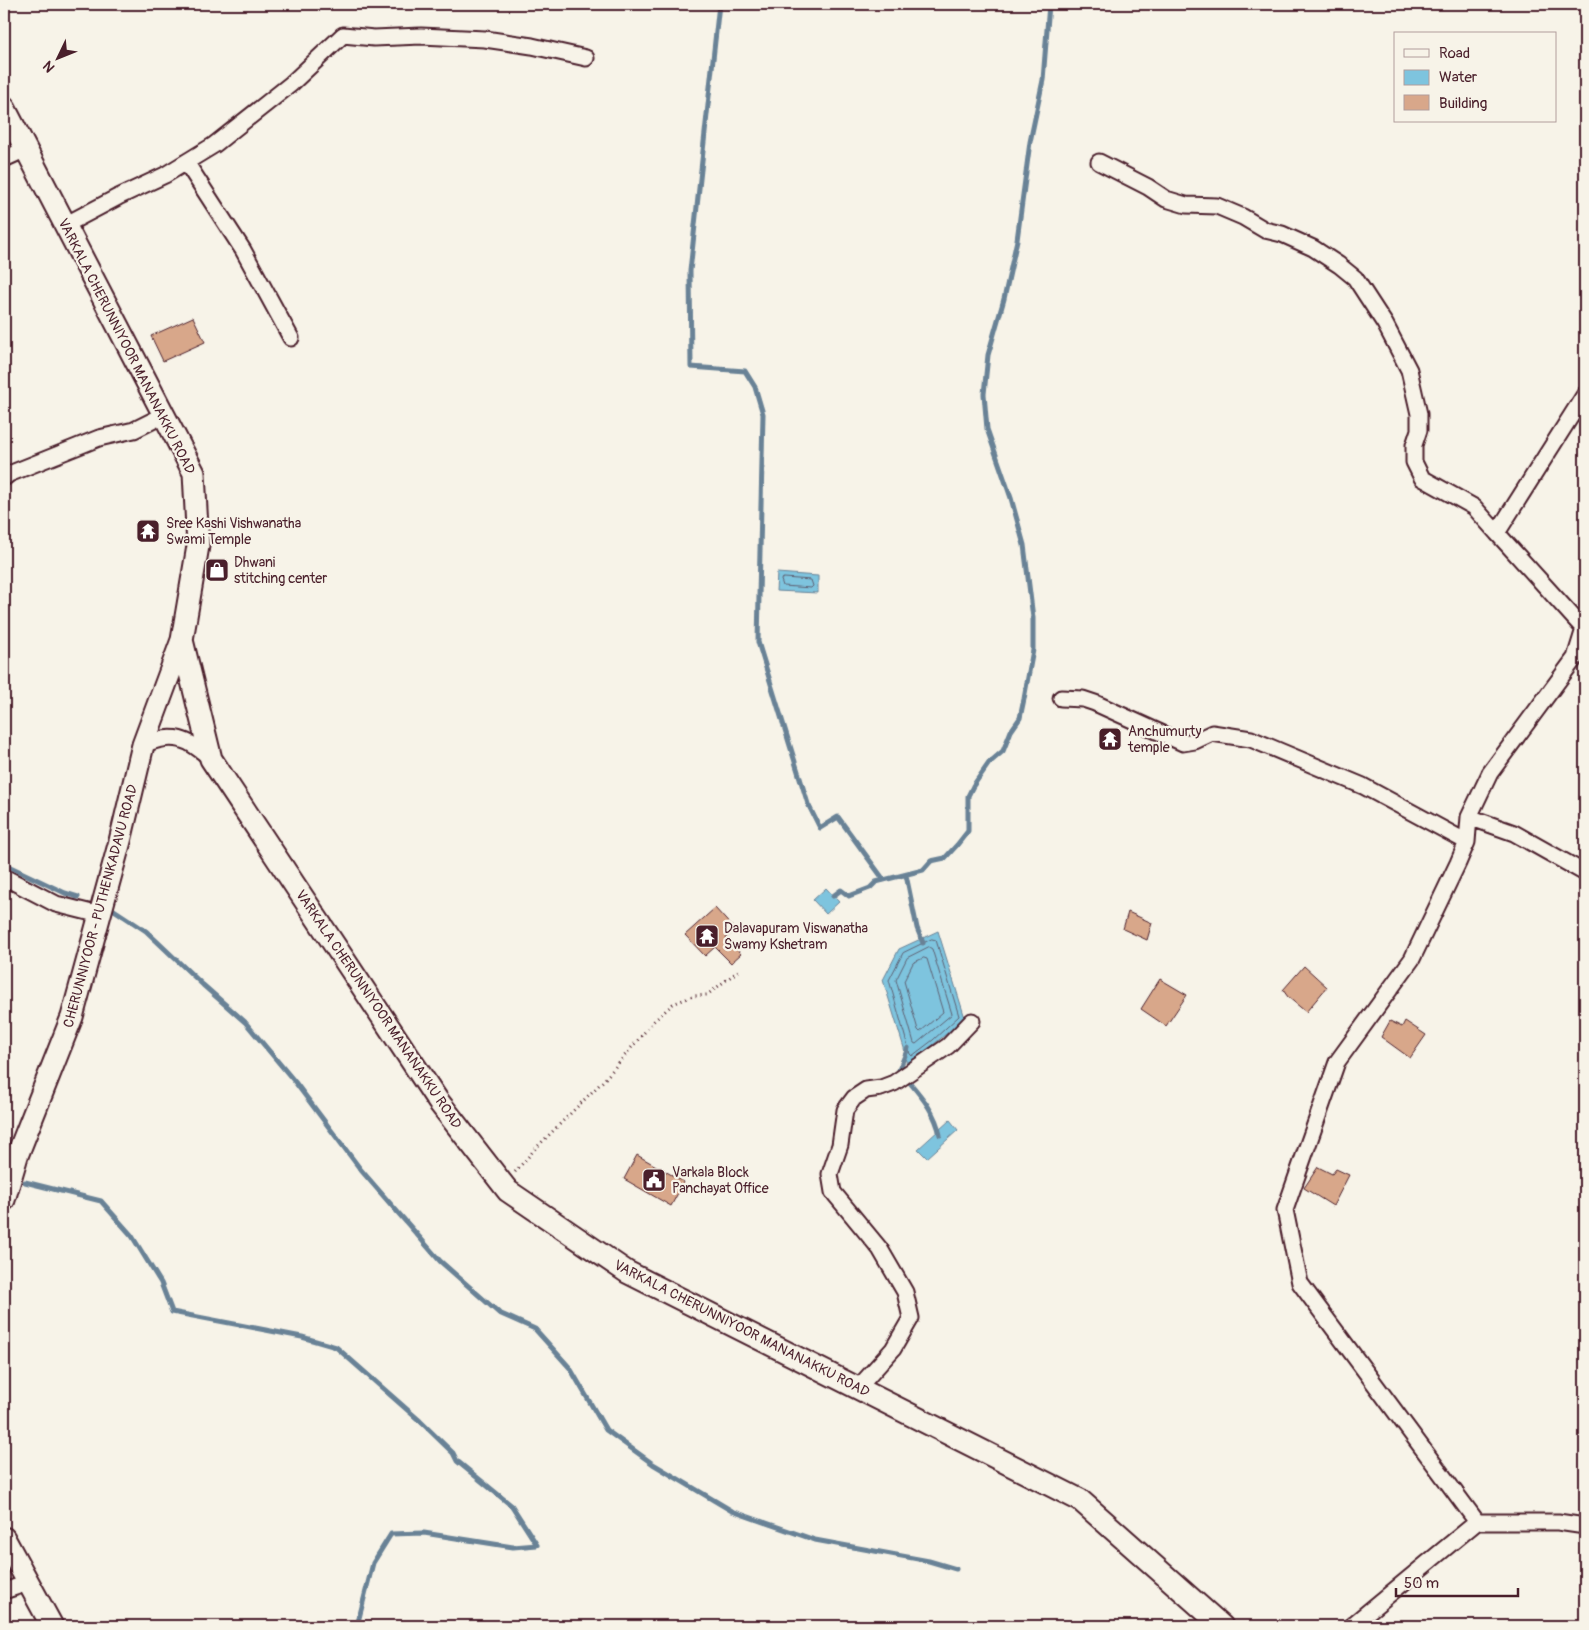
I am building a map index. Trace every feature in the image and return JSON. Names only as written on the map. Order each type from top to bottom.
[{"type":"main road","name":"VARKALA CHERUNNIYOOR MANANAKKU ROAD","points":[[4,107],[194,473],[198,546],[182,640],[211,759],[438,1101],[502,1184],[508,1191],[627,1272],[1080,1500],[1222,1626]]},
{"type":"main road","name":"CHERUNNIYOOR - PUTHENKADAVU ROAD","points":[[4,1200],[10,1156],[72,1017],[120,841],[143,745],[182,640]]},
{"type":"main road","points":[[4,1538],[52,1626]]},
{"type":"street","points":[[65,225],[165,175],[214,144],[291,84],[343,35],[374,38],[421,36],[485,39],[532,46],[586,58]]},
{"type":"street","points":[[4,158],[26,149]]},
{"type":"street","points":[[186,162],[243,250],[291,338]]},
{"type":"street","points":[[1099,162],[1148,187],[1166,199],[1186,205],[1217,206],[1243,217],[1265,230],[1282,234],[1313,248],[1355,278],[1385,324],[1408,370],[1415,390],[1419,414],[1419,430],[1414,445],[1414,462],[1422,478],[1474,507],[1584,629],[1580,661],[1490,773],[1469,817],[1467,842],[1412,958],[1336,1062],[1284,1210],[1300,1283],[1477,1522]]},
{"type":"street","points":[[1497,533],[1585,394]]},
{"type":"street","points":[[4,478],[9,474],[58,453],[99,438],[134,430],[164,415]]},
{"type":"street","points":[[1061,698],[1083,699],[1094,703],[1183,743],[1195,741],[1212,733],[1251,739],[1363,786],[1467,842]]},
{"type":"street","points":[[143,745],[166,737],[184,741],[198,747],[211,759]]},
{"type":"street","points":[[1469,817],[1514,833],[1585,873]]},
{"type":"street","points":[[4,877],[56,904],[100,915]]},
{"type":"street","points":[[858,1388],[893,1349],[911,1318],[905,1292],[880,1249],[834,1192],[830,1174],[840,1146],[845,1110],[854,1098],[866,1090],[882,1088],[895,1083],[914,1070],[948,1046],[972,1021]]},
{"type":"street","points":[[1351,1626],[1477,1522],[1558,1522],[1585,1526]]},
{"type":"street","points":[[4,1590],[28,1583]]},
{"type":"path","points":[[502,1184],[606,1079],[654,1021],[673,1004],[693,996],[707,996],[738,970]]},
{"type":"water","points":[[777,573],[818,576],[818,593],[776,591]]},
{"type":"water","points":[[826,888],[839,902],[826,914],[813,900]]},
{"type":"water","points":[[938,931],[965,1018],[907,1067],[904,1048],[883,980],[899,949]]},
{"type":"water","points":[[950,1120],[958,1130],[927,1158],[918,1149]]},
{"type":"building","points":[[193,317],[205,342],[163,361],[151,336]]},
{"type":"building","name":"Dalavapuram Viswanatha Swamy Kshetram","points":[[715,908],[735,930],[726,938],[741,954],[731,963],[715,947],[705,956],[685,935]]},
{"type":"building","points":[[1128,912],[1152,923],[1147,940],[1123,929]]},
{"type":"building","points":[[1304,966],[1327,987],[1306,1012],[1288,997],[1283,990]]},
{"type":"building","points":[[1160,979],[1187,995],[1166,1026],[1141,1009]]},
{"type":"building","points":[[1390,1021],[1402,1027],[1405,1021],[1426,1035],[1410,1058],[1381,1037]]},
{"type":"building","name":"Varkala Block Panchayat Office","points":[[637,1155],[684,1182],[671,1206],[624,1179]]},
{"type":"building","points":[[1318,1167],[1332,1174],[1336,1169],[1349,1175],[1333,1206],[1304,1188]]},
{"type":"waterway","points":[[719,4],[690,271],[691,367],[745,371],[755,387],[763,414],[758,642],[808,804],[820,828],[838,817],[884,880]]},
{"type":"waterway","points":[[833,896],[841,890],[849,896],[870,888],[876,882],[923,870],[931,861],[945,858],[968,831],[968,796],[973,786],[989,763],[1003,751],[1011,731],[1020,718],[1033,650],[1033,618],[1024,545],[1011,498],[987,429],[984,394],[988,355],[1004,299],[1017,240],[1030,142],[1043,80],[1049,4]]},
{"type":"waterway","points":[[4,864],[65,893],[78,897]]},
{"type":"waterway","points":[[906,875],[917,928],[923,943]]},
{"type":"waterway","points":[[108,906],[146,931],[245,1022],[295,1082],[361,1170],[440,1261],[499,1313],[535,1329],[570,1368],[606,1430],[653,1464],[732,1511],[815,1540],[929,1561],[956,1569]]},
{"type":"waterway","points":[[903,1074],[899,1070],[908,1048]]},
{"type":"waterway","points":[[906,1078],[931,1111],[940,1135]]},
{"type":"waterway","points":[[25,1182],[101,1201],[132,1236],[161,1283],[172,1312],[302,1337],[336,1347],[420,1421],[453,1453],[457,1461],[512,1506],[537,1545],[513,1547],[424,1533],[391,1534],[373,1563],[357,1626]]},
{"type":"waterway","points":[[271,1626],[278,1626]]},
{"type":"place","name":"Sree Kashi Vishwanatha Swami Temple","points":[[148,531]]},
{"type":"place","name":"Dhwani stitching center","points":[[217,570]]},
{"type":"place","name":"Anchumurty temple","points":[[1110,739]]},
{"type":"place","name":"Dalavapuram Viswanatha Swamy Kshetram","points":[[707,936]]},
{"type":"place","name":"Varkala Block Panchayat Office","points":[[654,1180]]}]
